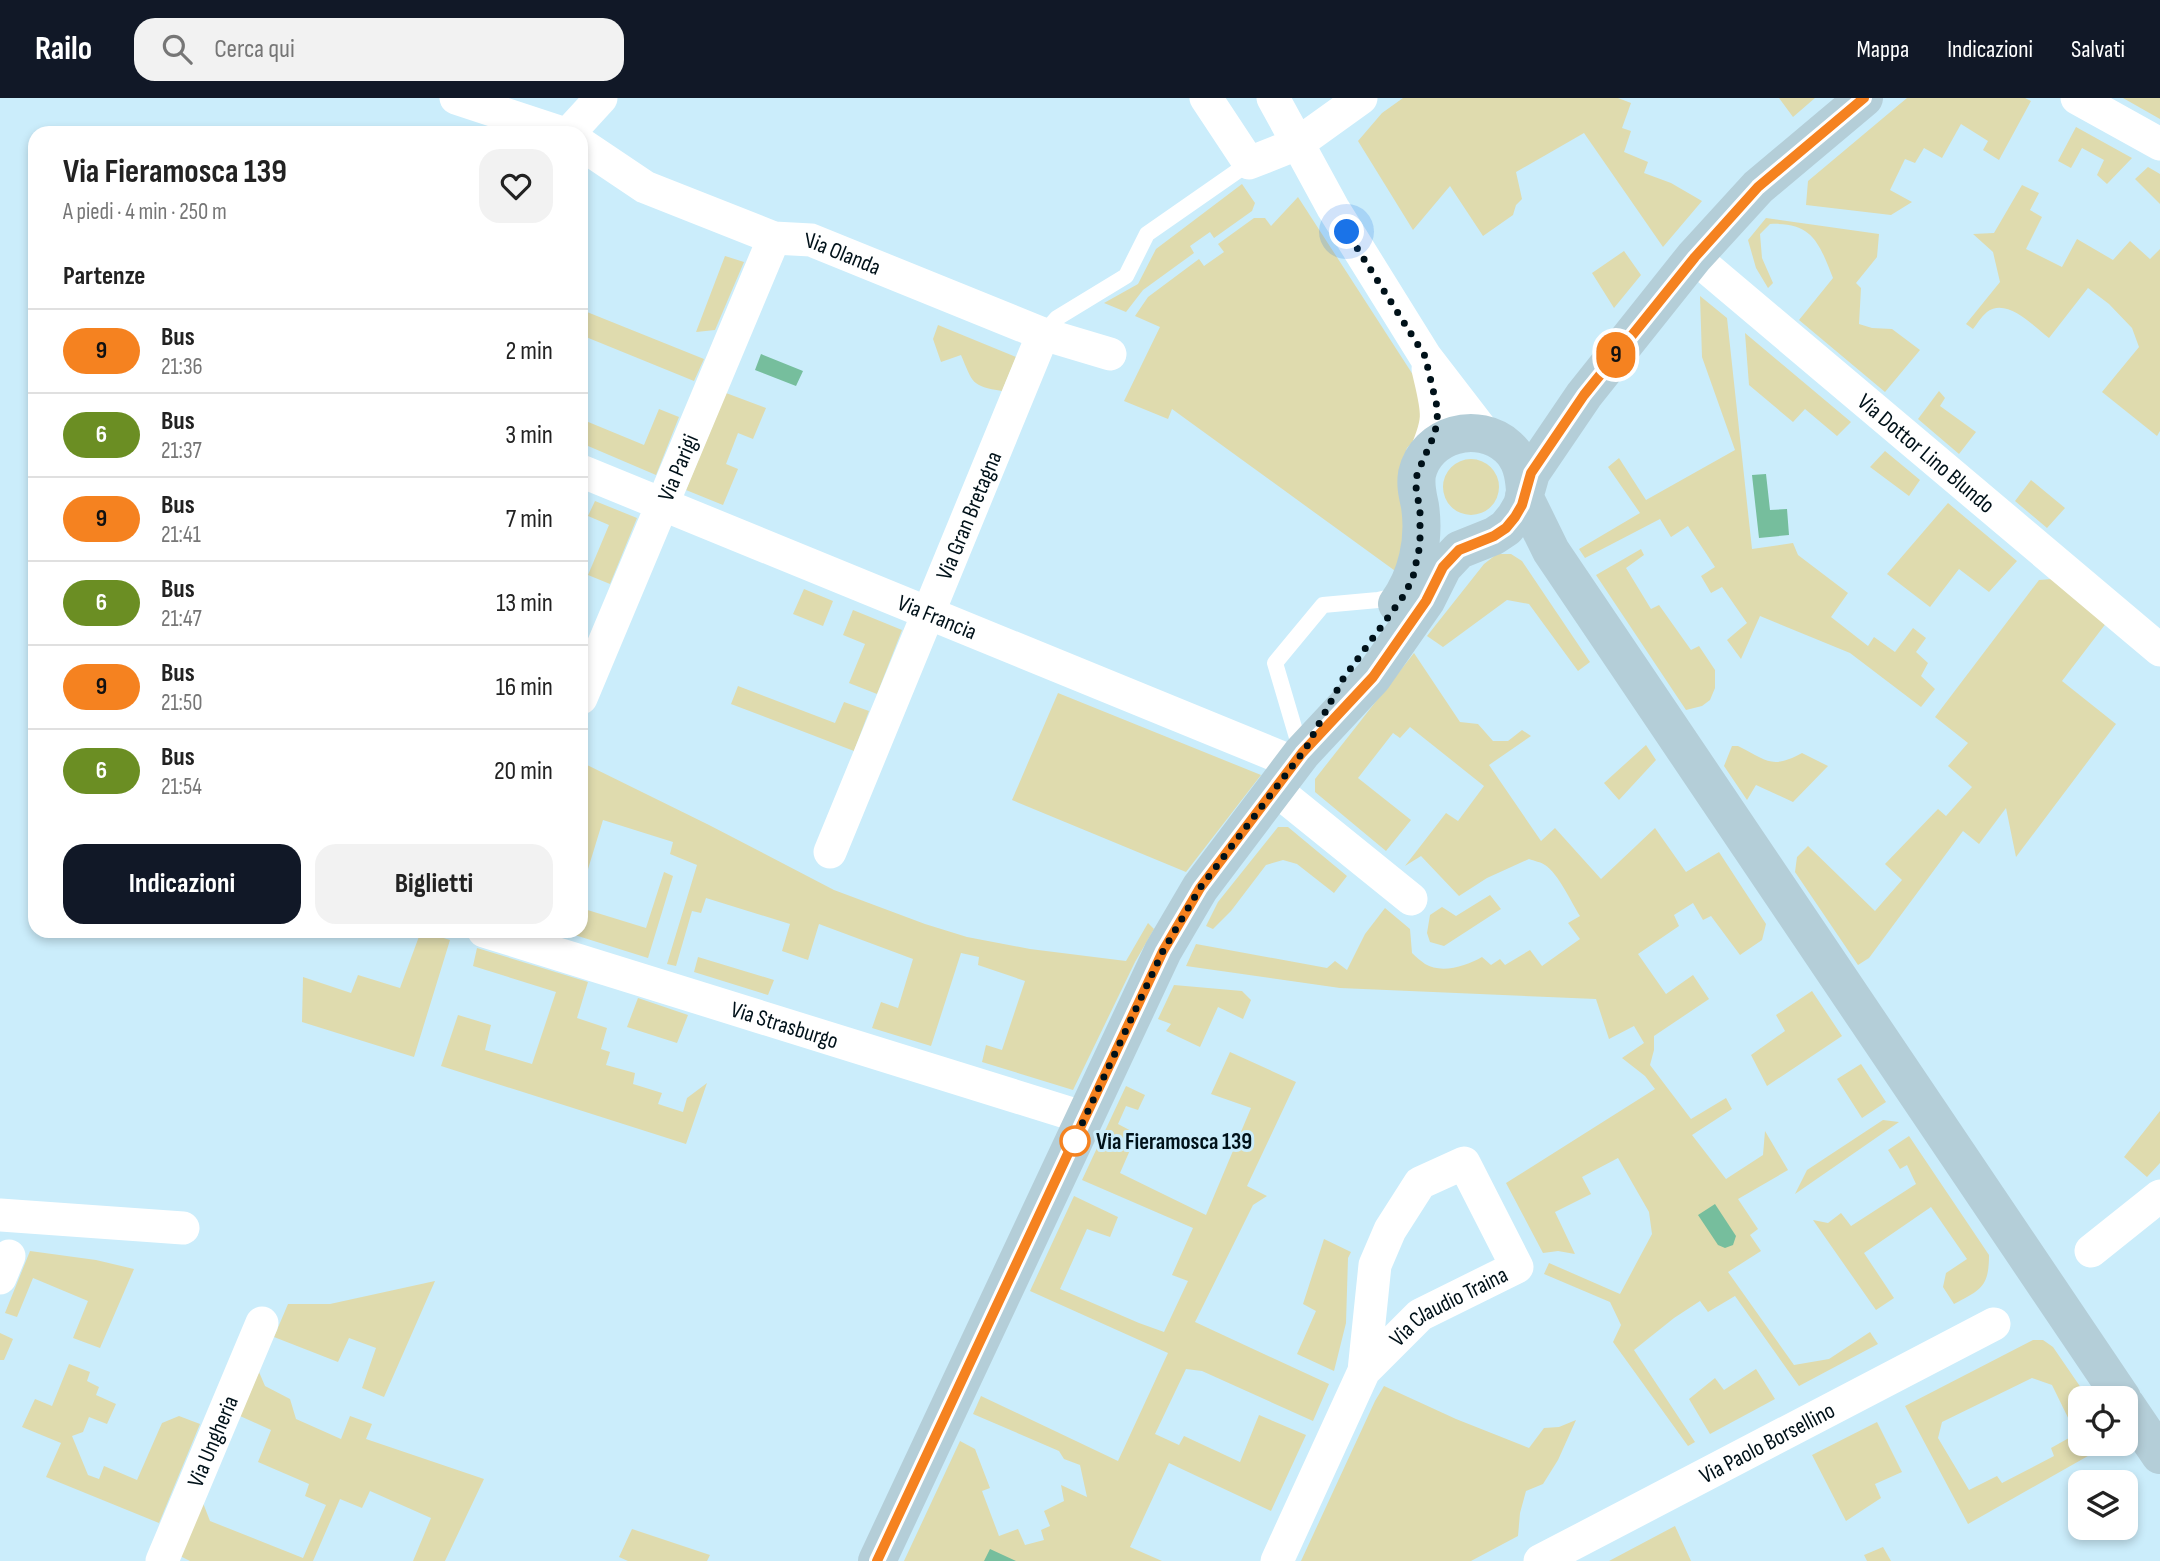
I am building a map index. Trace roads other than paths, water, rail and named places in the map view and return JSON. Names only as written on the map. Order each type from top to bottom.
[{"type":"main road","points":[[877,1561],[1163,951],[1200,888],[1294,763],[1373,677],[1426,601],[1443,567],[1459,550],[1506,528],[1515,517],[1531,473],[1584,395],[1695,257],[1758,187],[1864,98]]},
{"type":"main road","points":[[1294,763],[1343,679],[1405,594],[1413,577],[1420,545],[1417,474],[1423,459],[1435,445],[1450,436],[1467,432],[1516,437],[1539,429],[1584,395]]},
{"type":"main road","points":[[1490,436],[1509,448],[1518,460],[1524,475],[1524,493],[1551,551],[2114,1386]]},
{"type":"main road","points":[[1420,508],[1428,521],[1454,538],[1469,541],[1507,534],[1520,536],[1551,551]]},
{"type":"main road","points":[[2138,1423],[2160,1455]]},
{"type":"street","points":[[456,98],[541,126]]},
{"type":"street","points":[[575,126],[601,98]]},
{"type":"street","points":[[1206,98],[1249,163],[1297,144],[1361,98]]},
{"type":"street","points":[[1273,98],[1333,208],[1425,356],[1490,436]]},
{"type":"street","points":[[2077,98],[2160,144]]},
{"type":"street","name":"Via Olanda","points":[[588,149],[645,187],[774,238],[811,240],[1043,334],[1110,354]]},
{"type":"street","name":"Via Parigi","points":[[588,681],[774,238]]},
{"type":"street","name":"Via Dottor Lino Blundo","points":[[1695,257],[2160,650]]},
{"type":"street","name":"Via Gran Bretagna","points":[[830,852],[1043,334]]},
{"type":"street","points":[[1423,459],[1435,433],[1438,411],[1425,356]]},
{"type":"street","name":"Via Francia","points":[[588,474],[1294,763],[1411,899]]},
{"type":"street","name":"Via Strasburgo","points":[[506,938],[1085,1118]]},
{"type":"street","name":"Via Claudio Traina","points":[[1277,1561],[1364,1371],[1375,1265],[1390,1230],[1420,1183],[1464,1163],[1517,1267],[1420,1315],[1364,1371]]},
{"type":"street","points":[[2091,1251],[2160,1196]]},
{"type":"street","points":[[0,1215],[183,1228]]},
{"type":"street","name":"Via Ungheria","points":[[162,1561],[262,1323]]},
{"type":"street","name":"Via Paolo Borsellino","points":[[1540,1561],[1994,1324]]},
{"type":"lane","points":[[1043,334],[1057,317],[1126,276],[1147,234],[1249,163]]},
{"type":"lane","points":[[1294,763],[1275,663],[1323,605],[1378,600],[1405,594]]},
{"type":"place","name":"Via Fieramosca 139","points":[[1075,1141]]}]
